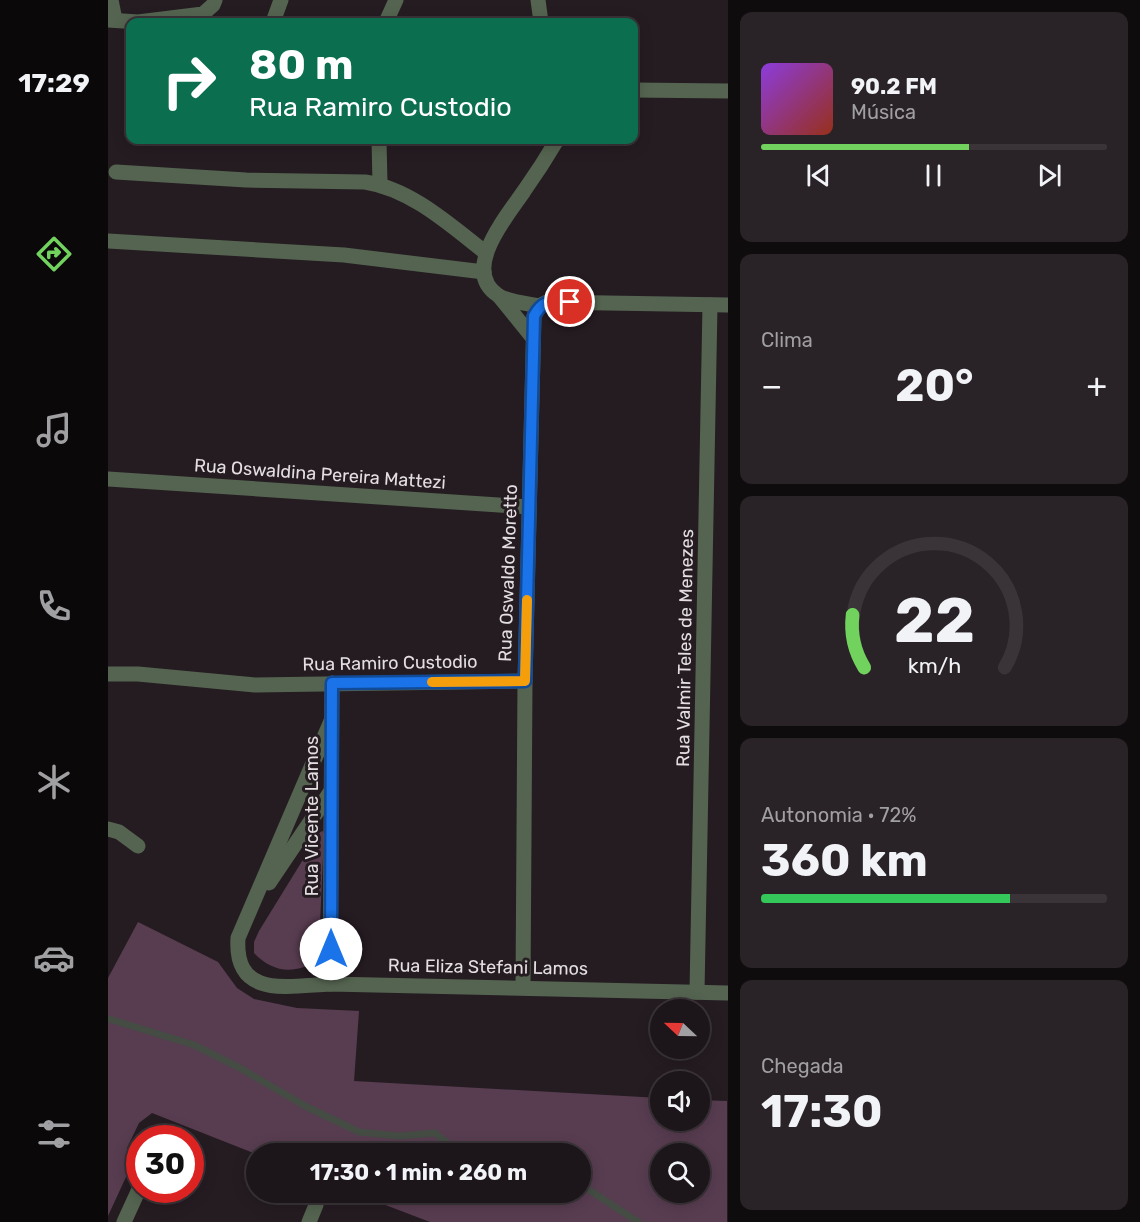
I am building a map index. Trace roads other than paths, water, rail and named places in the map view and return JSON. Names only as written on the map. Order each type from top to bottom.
[{"type":"street","points":[[111,0],[112,20]]},
{"type":"street","points":[[170,18],[203,14],[213,6],[215,0]]},
{"type":"street","points":[[274,18],[281,0]]},
{"type":"street","points":[[388,18],[396,0]]},
{"type":"street","points":[[538,0],[541,18]]},
{"type":"street","points":[[638,90],[728,91]]},
{"type":"street","points":[[379,144],[380,184]]},
{"type":"street","points":[[533,338],[488,284],[484,272],[486,253],[492,238],[555,144]]},
{"type":"street","points":[[116,172],[246,180],[380,184],[411,198],[486,253]]},
{"type":"street","points":[[108,241],[344,255],[484,272]]},
{"type":"street","points":[[499,296],[539,306],[547,302],[728,305]]},
{"type":"street","name":"Rua Valmir Teles de Menezes","points":[[697,992],[710,305]]},
{"type":"street","name":"Rua Oswaldo Moretto","points":[[523,987],[525,681],[533,338],[534,316],[539,306]]},
{"type":"street","name":"Rua Oswaldina Pereira Mattezi","points":[[108,479],[530,507]]},
{"type":"street","name":"Rua Ramiro Custodio","points":[[108,674],[138,674],[255,685],[525,681]]},
{"type":"street","name":"Rua Vicente Lamos","points":[[330,984],[332,683]]},
{"type":"street","name":"Rua Eliza Stefani Lamos","points":[[331,721],[238,938],[237,955],[243,972],[256,982],[277,986],[330,984],[728,993]]},
{"type":"street","name":"Rua Eliza Stefani Lamos","points":[[249,912],[331,791]]},
{"type":"street","points":[[108,830],[119,832],[138,846]]},
{"type":"street","points":[[124,1222],[132,1203]]},
{"type":"street","points":[[309,1222],[316,1205]]},
{"type":"waterway","points":[[109,1019],[194,1045],[240,1068],[305,1106],[359,1132],[399,1136],[435,1133],[447,1143]]},
{"type":"waterway","points":[[591,1191],[638,1222]]}]
